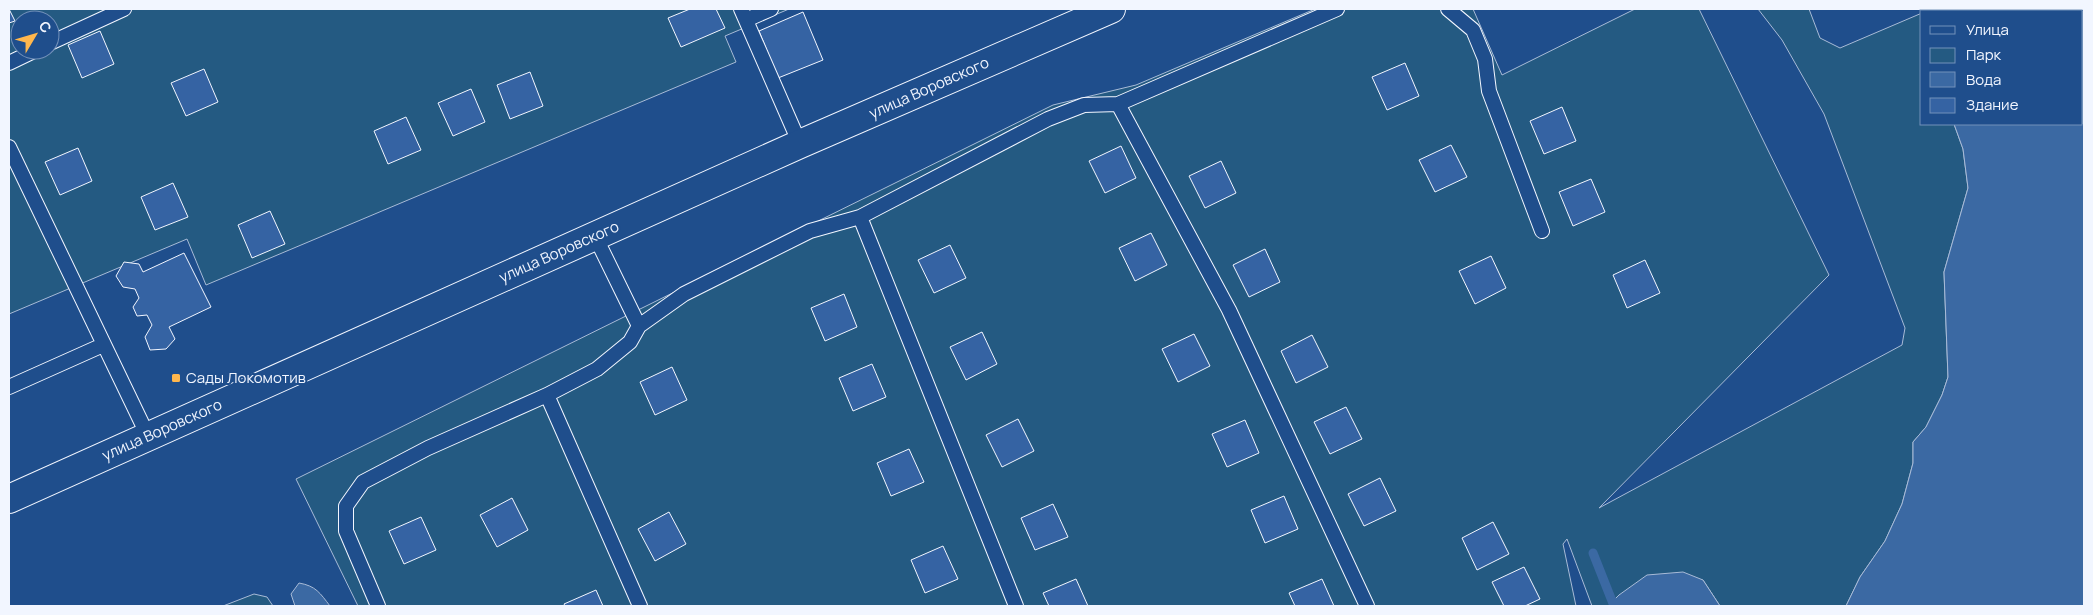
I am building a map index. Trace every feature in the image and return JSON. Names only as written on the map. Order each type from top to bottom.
[{"type":"main road","name":"улица Воровского","points":[[9,499],[800,144],[1112,9]]},
{"type":"lane","points":[[60,38],[124,9]]},
{"type":"lane","points":[[771,9],[744,14],[800,144]]},
{"type":"lane","points":[[378,606],[346,530],[346,506],[363,482],[428,448],[597,369],[630,342],[638,326],[684,294],[810,230],[860,217],[1048,119],[1084,105],[1118,104],[1337,9]]},
{"type":"lane","points":[[1448,9],[1474,30],[1485,59],[1489,91],[1542,231]]},
{"type":"lane","points":[[1118,104],[1229,310],[1367,606]]},
{"type":"lane","points":[[9,147],[148,436]]},
{"type":"lane","points":[[860,217],[1016,606]]},
{"type":"lane","points":[[595,236],[638,326]]},
{"type":"lane","points":[[9,387],[103,345]]},
{"type":"lane","points":[[547,394],[640,606]]},
{"type":"green space","points":[[9,9],[789,9],[725,36],[736,62],[206,285],[187,239],[9,314]]},
{"type":"green space","points":[[1315,9],[1473,9],[1502,75],[1635,9],[1699,9],[1829,275],[1599,508],[1902,345],[1905,328],[1824,114],[1782,40],[1758,9],[1809,9],[1820,38],[1840,48],[1920,14],[1920,125],[1954,125],[1963,149],[1968,188],[1944,272],[1948,377],[1942,395],[1926,427],[1913,442],[1913,463],[1902,504],[1885,541],[1860,577],[1846,606],[1720,606],[1703,580],[1619,595],[1608,606],[1592,606],[1567,539],[1563,544],[1576,606],[358,606],[296,479],[1053,105],[1136,85]]},
{"type":"green space","points":[[254,594],[267,597],[273,606],[223,606]]},
{"type":"water","points":[[2084,9],[2084,606],[1846,606],[1860,577],[1885,541],[1902,504],[1913,463],[1913,442],[1926,427],[1942,395],[1948,377],[1944,272],[1968,188],[1963,149],[1954,125],[2083,125],[2083,10],[1986,10]]},
{"type":"water","points":[[1683,572],[1703,580],[1720,606],[1608,606],[1619,595],[1647,575]]},
{"type":"water","points":[[299,583],[310,586],[317,591],[330,606],[295,606],[291,594]]},
{"type":"building","points":[[690,9],[716,9],[725,28],[681,47],[668,18]]},
{"type":"building","points":[[803,12],[823,60],[778,78],[759,31]]},
{"type":"building","points":[[100,31],[114,64],[82,78],[68,45]]},
{"type":"building","points":[[1405,63],[1419,96],[1387,110],[1372,77]]},
{"type":"building","points":[[204,69],[218,102],[186,116],[171,83]]},
{"type":"building","points":[[530,72],[543,106],[510,119],[497,85]]},
{"type":"building","points":[[471,89],[485,122],[453,136],[438,103]]},
{"type":"building","points":[[1562,107],[1576,141],[1544,154],[1530,121]]},
{"type":"building","points":[[406,117],[421,150],[388,164],[374,131]]},
{"type":"building","points":[[1451,145],[1467,177],[1435,192],[1419,160]]},
{"type":"building","points":[[1121,146],[1136,178],[1105,193],[1089,161]]},
{"type":"building","points":[[78,148],[92,181],[60,195],[45,162]]},
{"type":"building","points":[[1221,161],[1236,193],[1205,208],[1189,176]]},
{"type":"building","points":[[1591,179],[1605,212],[1573,226],[1559,192]]},
{"type":"building","points":[[173,183],[188,217],[155,230],[141,197]]},
{"type":"building","points":[[270,211],[285,244],[252,258],[238,225]]},
{"type":"building","points":[[1151,233],[1167,265],[1135,281],[1119,248]]},
{"type":"building","points":[[950,245],[966,278],[934,293],[918,260]]},
{"type":"building","points":[[1265,249],[1280,282],[1249,297],[1233,265]]},
{"type":"building","points":[[184,253],[211,307],[169,327],[175,339],[166,349],[150,350],[145,337],[152,325],[147,315],[137,316],[133,307],[139,298],[135,289],[123,287],[116,276],[124,262],[139,264],[143,272]]},
{"type":"building","points":[[1491,256],[1506,288],[1475,304],[1459,271]]},
{"type":"building","points":[[1645,260],[1660,293],[1627,308],[1613,275]]},
{"type":"building","points":[[844,294],[857,327],[825,341],[811,308]]},
{"type":"building","points":[[982,332],[997,364],[966,380],[950,347]]},
{"type":"building","points":[[1194,334],[1210,366],[1178,382],[1162,349]]},
{"type":"building","points":[[1312,335],[1328,367],[1296,383],[1281,351]]},
{"type":"building","points":[[872,364],[886,397],[853,411],[839,378]]},
{"type":"building","points":[[672,367],[687,400],[655,415],[640,382]]},
{"type":"building","points":[[1346,407],[1362,439],[1330,454],[1314,422]]},
{"type":"building","points":[[1018,419],[1034,451],[1002,467],[986,435]]},
{"type":"building","points":[[1245,420],[1259,453],[1227,467],[1212,434]]},
{"type":"building","points":[[909,449],[924,482],[891,496],[877,463]]},
{"type":"building","points":[[1380,478],[1396,511],[1364,526],[1348,494]]},
{"type":"building","points":[[1284,496],[1298,529],[1265,543],[1251,510]]},
{"type":"building","points":[[512,498],[528,530],[497,547],[480,515]]},
{"type":"building","points":[[1053,504],[1068,537],[1035,550],[1021,518]]},
{"type":"building","points":[[669,512],[686,544],[655,561],[638,529]]},
{"type":"building","points":[[421,517],[436,550],[404,564],[389,531]]},
{"type":"building","points":[[1493,522],[1509,554],[1477,570],[1462,538]]},
{"type":"building","points":[[943,546],[958,579],[925,593],[911,560]]},
{"type":"building","points":[[1524,567],[1540,599],[1525,606],[1504,606],[1492,582]]},
{"type":"building","points":[[1076,579],[1088,606],[1049,606],[1043,593]]},
{"type":"building","points":[[1322,579],[1334,606],[1295,606],[1289,593]]},
{"type":"building","points":[[596,590],[603,606],[565,606],[564,604]]},
{"type":"waterway","points":[[1593,553],[1614,606]]},
{"type":"place","name":"Сады Локомотив","points":[[176,378]]}]
